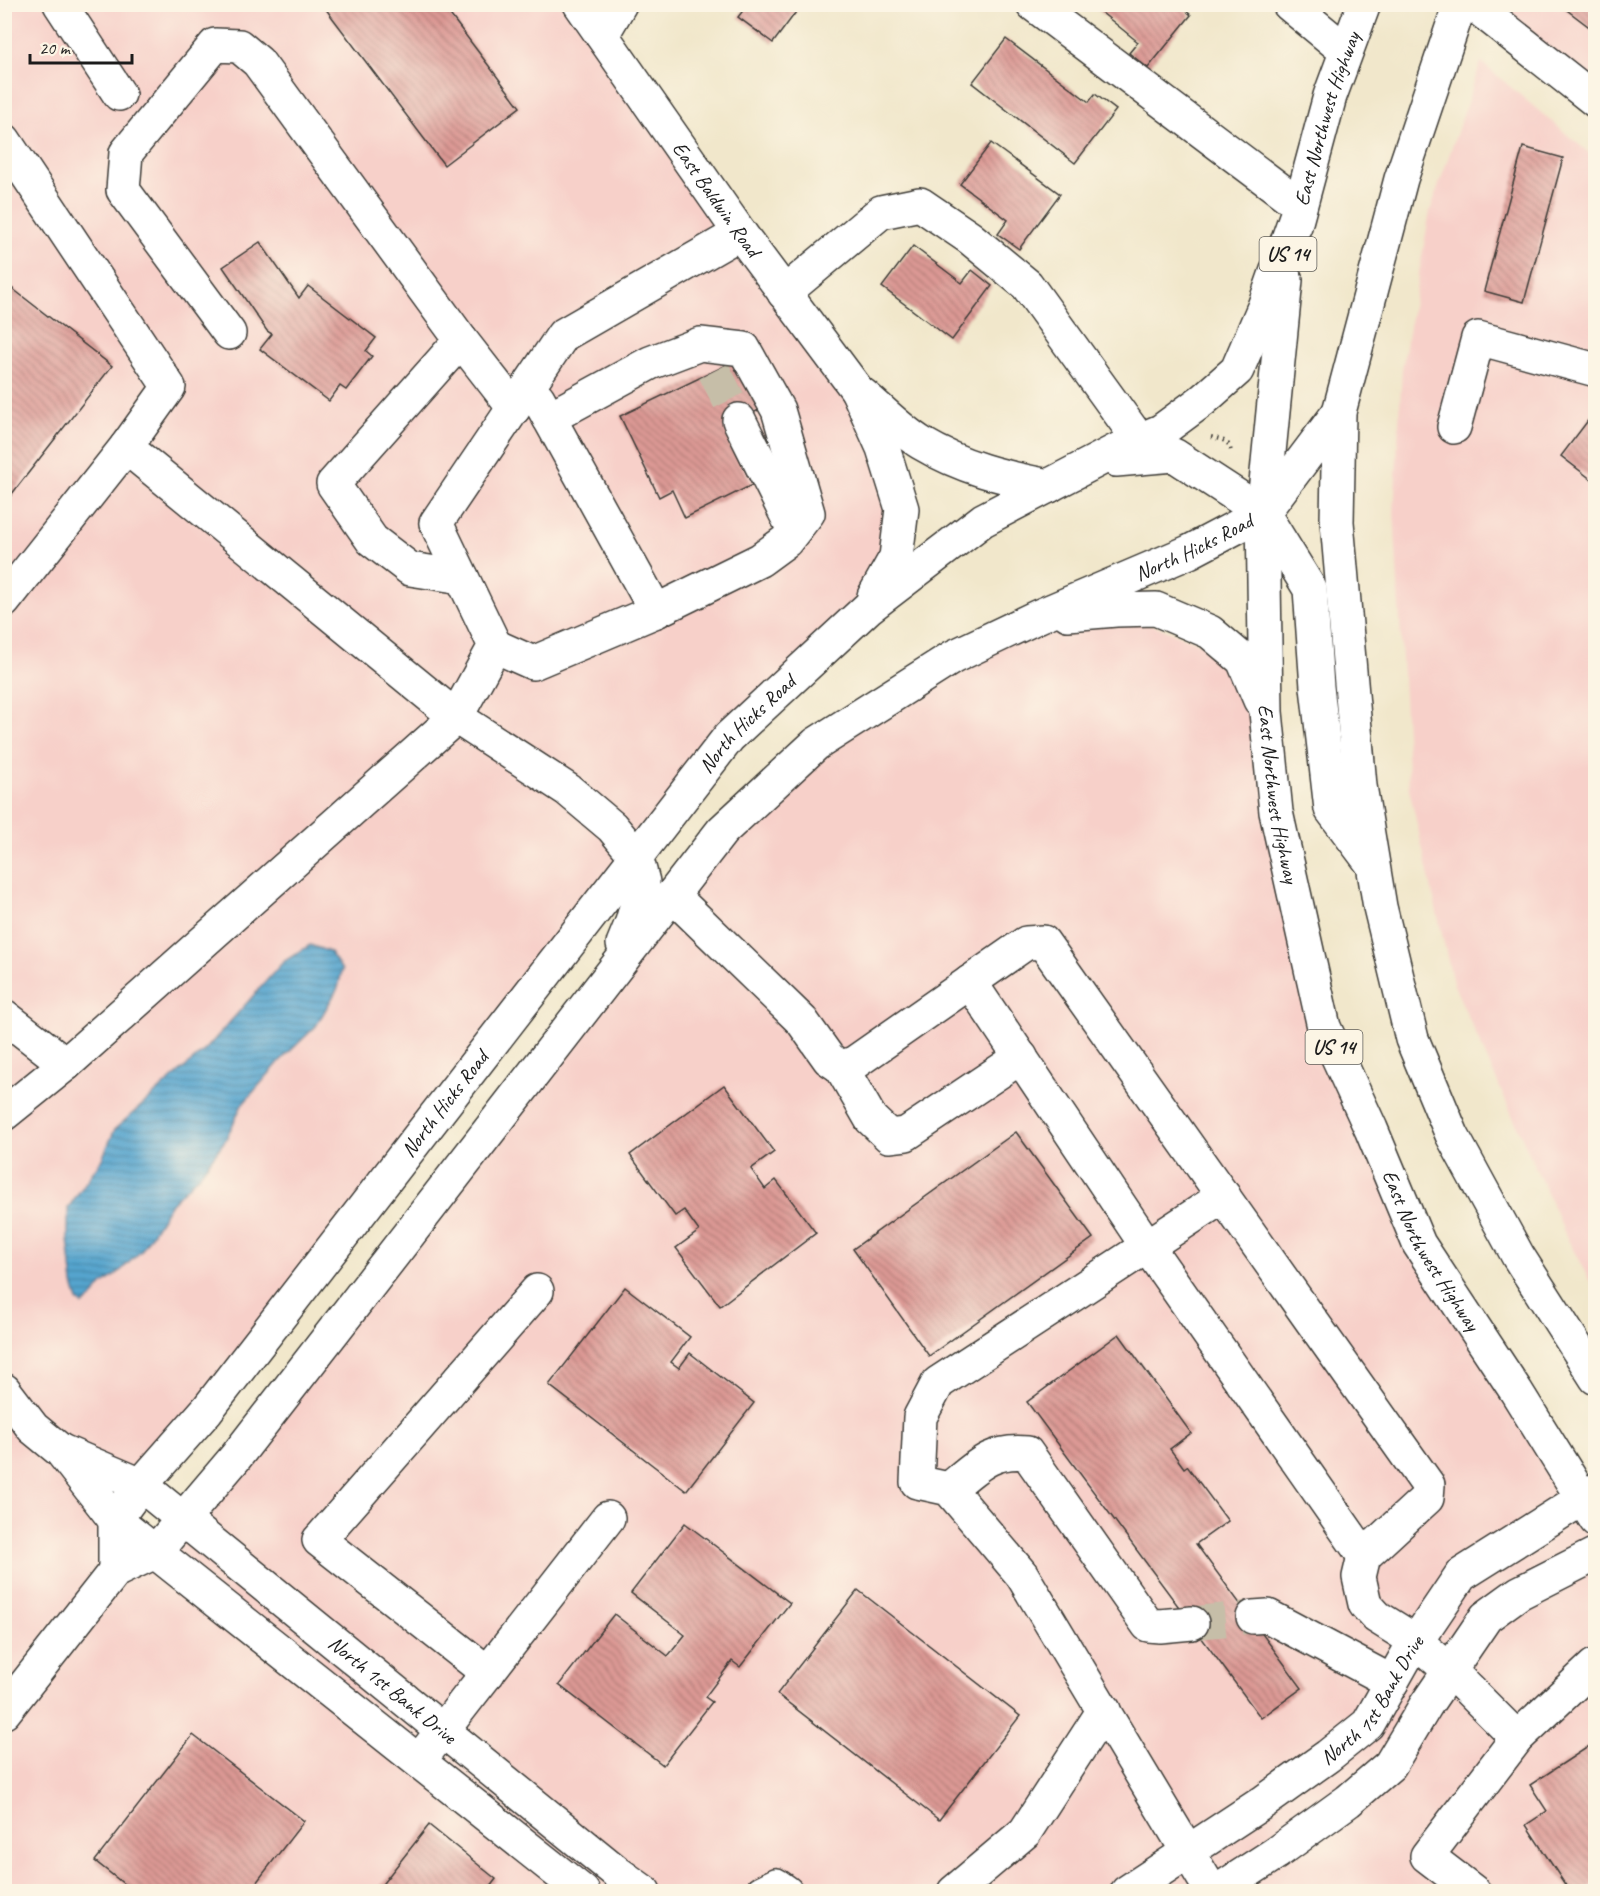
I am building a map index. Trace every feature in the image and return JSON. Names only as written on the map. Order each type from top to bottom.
[{"type":"main road","points":[[60,4],[119,94]]},
{"type":"main road","name":"East Baldwin Road","points":[[580,4],[740,233],[857,390]]},
{"type":"main road","points":[[602,35],[620,4]]},
{"type":"main road","points":[[1034,4],[1300,205],[1264,307],[1237,370],[1203,400],[1161,431],[1096,462]]},
{"type":"main road","points":[[1289,4],[1346,51]]},
{"type":"main road","name":"East Northwest Highway","points":[[1364,4],[1330,96],[1288,250],[1263,513],[1266,712],[1276,812],[1324,1027],[1371,1129],[1419,1244],[1591,1503]]},
{"type":"main road","points":[[1460,4],[1401,179],[1339,412],[1337,522],[1360,786],[1380,907],[1412,1039],[1452,1135],[1518,1256],[1596,1378]]},
{"type":"main road","points":[[1473,4],[1595,99]]},
{"type":"main road","points":[[229,333],[123,190],[126,153],[215,45],[239,46],[258,62],[461,340],[522,396],[549,417],[656,611]]},
{"type":"main road","points":[[4,140],[170,387],[126,447],[4,601]]},
{"type":"main road","points":[[784,293],[881,212],[920,204],[970,238],[1027,285],[1139,440]]},
{"type":"main road","points":[[549,417],[651,363],[707,357],[744,349],[778,410],[808,513],[786,541],[760,560],[656,611],[532,663],[495,646],[436,522],[563,335],[740,233]]},
{"type":"main road","points":[[1454,428],[1478,338],[1596,370]]},
{"type":"main road","points":[[461,340],[333,483],[372,540],[410,569],[462,577]]},
{"type":"main road","points":[[857,390],[920,442],[954,460],[1001,477],[1049,486]]},
{"type":"main road","points":[[857,390],[883,448],[902,509],[896,558],[868,608]]},
{"type":"main road","points":[[1339,412],[1263,513],[1310,589],[1317,687],[1331,809],[1373,865]]},
{"type":"main road","points":[[738,420],[794,530]]},
{"type":"main road","points":[[126,447],[456,717],[568,790],[612,827],[636,856],[644,882],[632,922],[605,981]]},
{"type":"main road","name":"North Hicks Road","points":[[4,1712],[115,1571],[155,1552],[235,1458],[722,831],[816,744],[953,657],[1040,616],[1189,552],[1263,513],[1174,455],[1096,462],[982,520],[868,608],[729,737],[207,1410],[141,1485],[115,1520]]},
{"type":"main road","points":[[1040,616],[1156,609],[1210,632],[1243,660],[1266,712]]},
{"type":"main road","points":[[4,1114],[66,1064],[456,717],[495,646]]},
{"type":"main road","points":[[672,895],[802,1021],[829,1059],[841,1067],[871,1119],[889,1136],[906,1134],[1021,1057]]},
{"type":"main road","points":[[841,1067],[854,1062],[1026,943],[1043,942],[1428,1485],[1427,1498],[1364,1556],[1359,1577],[1365,1604],[1377,1617],[1417,1642],[1449,1670],[1517,1738]]},
{"type":"main road","points":[[970,981],[1147,1246],[1364,1556]]},
{"type":"main road","points":[[4,1016],[66,1064]]},
{"type":"main road","points":[[1214,1892],[1022,1575],[949,1489],[917,1482],[920,1417],[938,1383],[1224,1196]]},
{"type":"main road","points":[[488,1673],[319,1540],[537,1291]]},
{"type":"main road","points":[[4,1390],[33,1428],[61,1451]]},
{"type":"main road","name":"North 1st Bank Drive","points":[[61,1451],[141,1485],[644,1892]]},
{"type":"main road","name":"North 1st Bank Drive","points":[[61,1451],[115,1520],[583,1892]]},
{"type":"main road","points":[[949,1489],[985,1460],[997,1454],[1013,1451],[1028,1453],[1148,1625],[1192,1623]]},
{"type":"main road","name":"North 1st Bank Drive","points":[[1127,1892],[1283,1788],[1368,1724],[1392,1682],[1461,1575],[1591,1503]]},
{"type":"main road","points":[[418,1761],[608,1518]]},
{"type":"main road","points":[[115,1520],[115,1571]]},
{"type":"main road","name":"North 1st Bank Drive","points":[[1214,1892],[1276,1853],[1339,1807],[1390,1765],[1449,1670],[1486,1617],[1519,1593],[1596,1554]]},
{"type":"main road","points":[[1253,1617],[1268,1616],[1392,1682]]},
{"type":"main road","points":[[1474,1892],[1427,1856],[1517,1738],[1594,1666],[1596,1668]]},
{"type":"main road","points":[[954,1892],[1025,1832],[1104,1710]]},
{"type":"main road","points":[[762,1892],[777,1885],[786,1892]]},
{"type":"shaded area","points":[[5,5],[580,5],[883,448],[896,557],[729,737],[115,1520],[155,1552],[722,831],[816,744],[1039,616],[1116,610],[1243,661],[1276,812],[1371,1129],[1595,1520],[1595,1891],[5,1892]]},
{"type":"shaded area","points":[[1473,5],[1595,5],[1595,101]]},
{"type":"shaded area","points":[[1481,62],[1595,158],[1595,1291],[1567,1238],[1453,983],[1409,789],[1394,511],[1402,369],[1430,211]]},
{"type":"water","points":[[310,945],[330,952],[342,970],[338,988],[316,1026],[280,1061],[242,1105],[226,1139],[200,1174],[171,1203],[141,1251],[83,1305],[78,1301],[73,1284],[68,1239],[68,1208],[102,1159],[115,1129],[207,1048],[283,962]]},
{"type":"building","points":[[322,4],[442,4],[520,107],[444,165]]},
{"type":"building","points":[[748,4],[802,4],[773,43],[738,17]]},
{"type":"building","points":[[1091,4],[1178,4],[1191,15],[1148,68],[1129,53],[1138,42]]},
{"type":"building","points":[[1559,4],[1596,4],[1596,25],[1592,29]]},
{"type":"building","points":[[1006,39],[1089,102],[1095,94],[1116,110],[1075,163],[972,83]]},
{"type":"building","points":[[991,143],[1060,194],[1019,249],[998,234],[1008,220],[960,184]]},
{"type":"building","points":[[1523,147],[1563,158],[1524,302],[1484,291]]},
{"type":"building","points":[[260,242],[299,298],[308,286],[376,338],[366,351],[372,356],[346,390],[340,386],[329,401],[260,349],[272,334],[267,331],[223,267]]},
{"type":"building","points":[[913,246],[962,283],[972,270],[992,286],[952,340],[882,287]]},
{"type":"building","points":[[4,282],[112,366],[4,504]]},
{"type":"building","points":[[741,358],[765,407],[724,427],[752,485],[685,518],[672,490],[659,497],[620,416]]},
{"type":"building","points":[[1596,410],[1596,483],[1561,456]]},
{"type":"building","points":[[724,1085],[774,1152],[751,1169],[765,1189],[776,1180],[816,1233],[720,1306],[676,1248],[699,1231],[684,1210],[675,1216],[630,1155]]},
{"type":"building","points":[[1016,1132],[1093,1238],[929,1356],[853,1249]]},
{"type":"building","points":[[625,1287],[690,1337],[671,1362],[679,1368],[690,1353],[754,1403],[686,1491],[549,1385]]},
{"type":"building","points":[[1119,1334],[1191,1433],[1170,1449],[1184,1468],[1187,1466],[1228,1521],[1196,1544],[1302,1688],[1261,1718],[1027,1402]]},
{"type":"building","points":[[685,1523],[790,1603],[740,1667],[732,1661],[705,1697],[712,1702],[663,1765],[559,1685],[614,1614],[668,1656],[685,1635],[631,1593]]},
{"type":"building","points":[[858,1590],[1020,1716],[939,1820],[777,1694]]},
{"type":"building","points":[[193,1735],[304,1821],[249,1892],[134,1892],[95,1861]]},
{"type":"building","points":[[1594,1743],[1596,1745],[1596,1882],[1582,1892],[1570,1892],[1526,1825],[1547,1811],[1530,1785]]},
{"type":"building","points":[[429,1825],[496,1879],[486,1892],[376,1892]]},
{"type":"tunnel","points":[[714,371],[739,420]]},
{"type":"tunnel","points":[[1192,1623],[1253,1617]]}]
